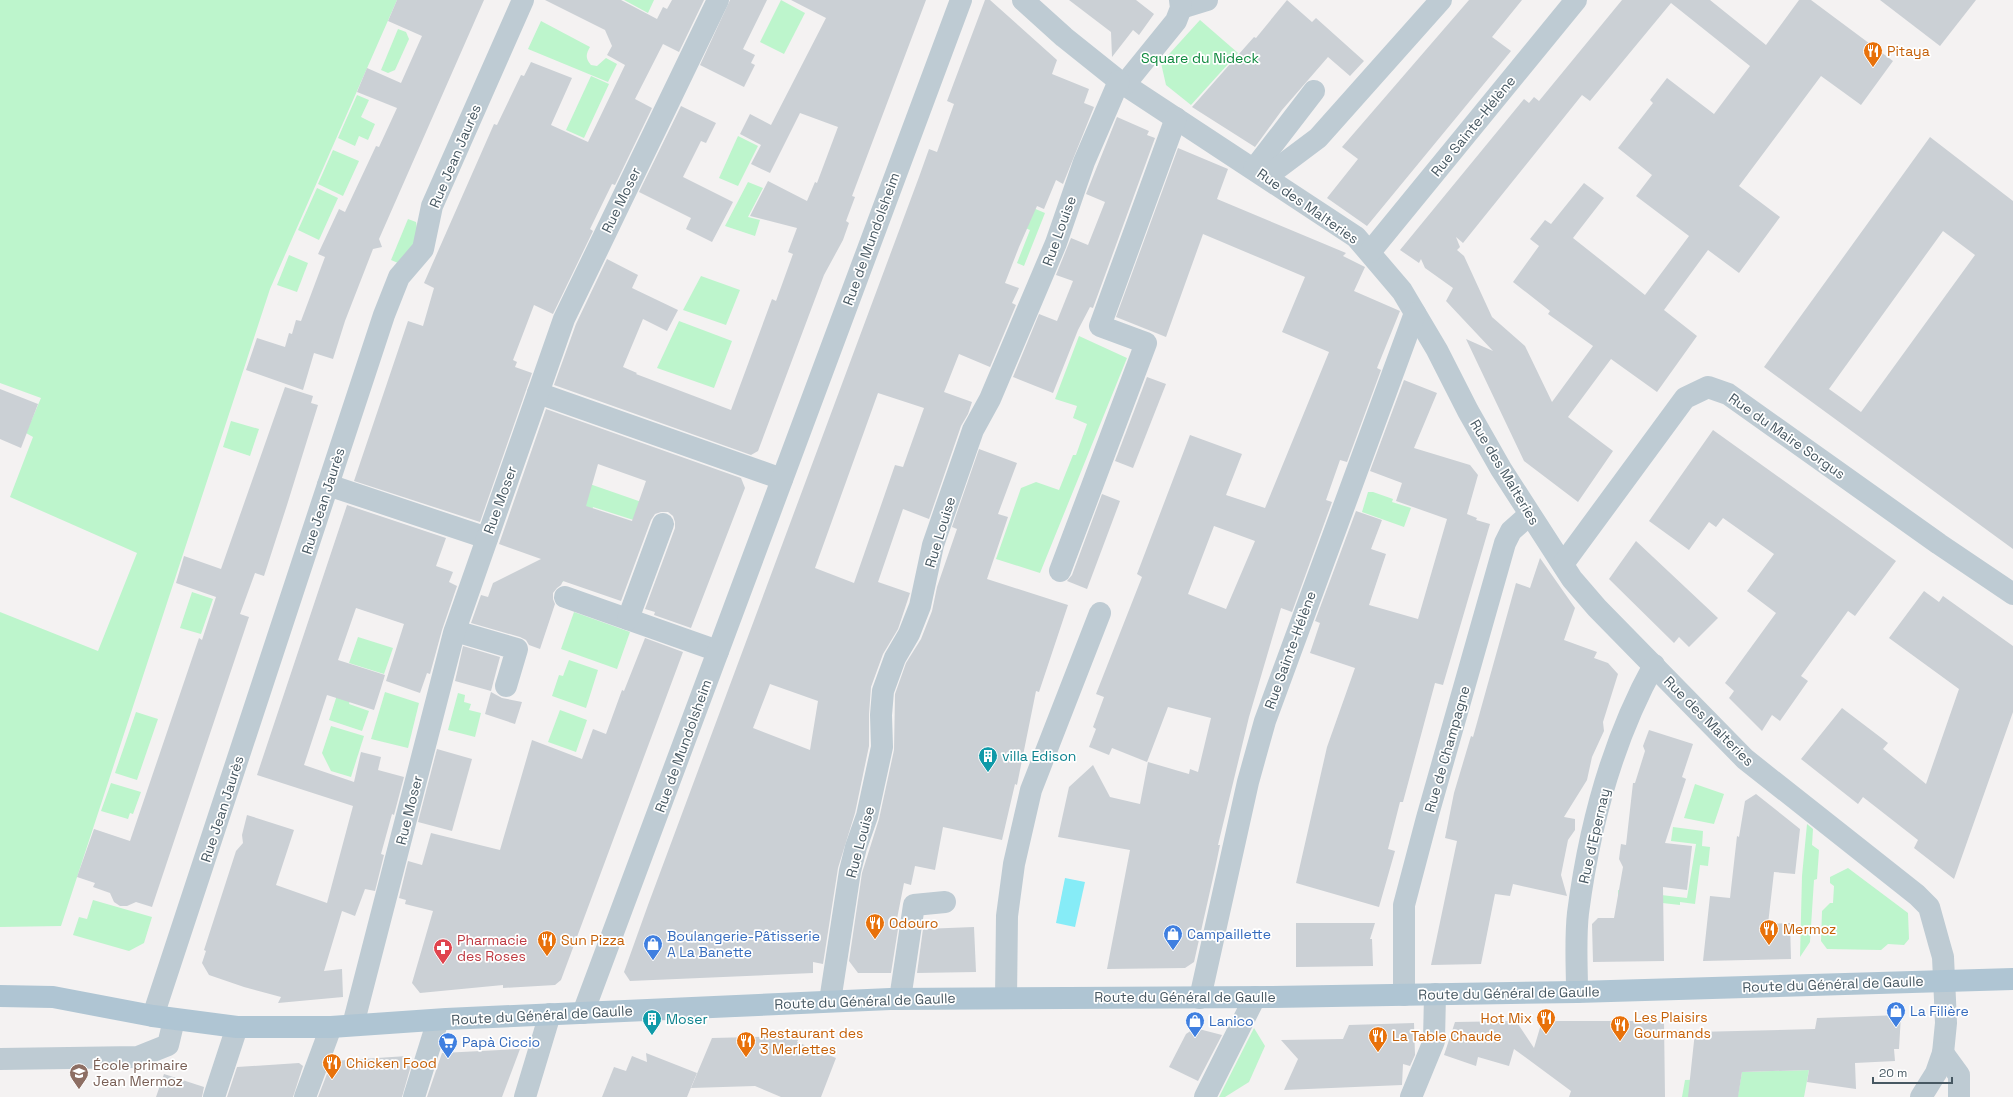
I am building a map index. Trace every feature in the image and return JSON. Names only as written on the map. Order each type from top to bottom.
[{"type":"main road","name":"Route du Général de Gaulle","points":[[0,996],[53,997],[174,1020],[237,1027],[331,1027],[550,1014],[830,1001],[1006,998],[1200,998],[1577,992],[2013,978]]},
{"type":"street","name":"Rue Jean Jaurès","points":[[153,1016],[384,314],[400,277],[423,249],[432,206],[523,0]]},
{"type":"street","name":"Rue Moser","points":[[353,1025],[454,631],[564,319],[718,0]]},
{"type":"street","name":"Rue de Mundolsheim","points":[[584,1013],[961,0]]},
{"type":"street","name":"Rue des Malteries","points":[[1023,0],[1064,37],[1122,82],[1356,237],[1402,291],[1494,456],[1529,514],[1572,579],[1597,608],[1745,759],[1917,895],[1930,908],[1942,957],[1946,1023],[1943,1053],[1936,1073],[1920,1097]]},
{"type":"street","points":[[1180,4],[1207,0]]},
{"type":"street","points":[[1260,173],[1318,138],[1441,0]]},
{"type":"street","name":"Rue Sainte-Hélène","points":[[1370,252],[1576,0]]},
{"type":"street","name":"Rue Louise","points":[[830,1001],[850,871],[856,847],[868,816],[882,747],[881,715],[883,691],[894,658],[909,634],[920,606],[933,545],[973,430],[990,399],[1056,243],[1084,162],[1122,82],[1176,21],[1180,4]]},
{"type":"street","points":[[1260,173],[1314,91]]},
{"type":"street","points":[[1060,571],[1146,343],[1100,326],[1176,118]]},
{"type":"street","name":"Rue Sainte-Hélène","points":[[1200,998],[1248,782],[1265,721],[1415,313]]},
{"type":"street","name":"Rue du Maire Sorgus","points":[[1563,564],[1685,398],[1708,388],[1728,394],[1939,544],[2013,594]]},
{"type":"street","points":[[538,393],[782,478]]},
{"type":"street","points":[[328,485],[487,538]]},
{"type":"street","name":"Rue de Champagne","points":[[1404,995],[1404,905],[1505,543],[1511,531],[1529,514]]},
{"type":"street","points":[[628,620],[663,524]]},
{"type":"street","points":[[565,597],[718,651]]},
{"type":"street","points":[[1006,998],[1007,916],[1014,864],[1031,790],[1100,613]]},
{"type":"street","points":[[454,631],[517,649],[506,686]]},
{"type":"street","name":"Rue d'Epernay","points":[[1577,992],[1578,914],[1596,818],[1630,712],[1654,665]]},
{"type":"street","points":[[900,999],[914,906],[946,902]]},
{"type":"street","points":[[1411,1097],[1434,1041],[1435,994]]},
{"type":"street","points":[[1205,1097],[1255,997]]},
{"type":"street","points":[[525,1097],[550,1014]]},
{"type":"street","points":[[0,1059],[138,1057],[168,1045],[174,1020]]},
{"type":"street","points":[[414,1097],[438,1020]]},
{"type":"street","points":[[214,1097],[237,1027]]},
{"type":"street","points":[[305,1097],[331,1027]]},
{"type":"street","points":[[1943,1053],[1959,1075],[1959,1097]]},
{"type":"green space","points":[[0,0],[397,0],[270,289],[61,926],[0,927],[0,612],[98,651],[137,553],[10,497],[33,437],[26,433],[41,398],[0,383]]},
{"type":"green space","points":[[624,0],[654,0],[648,13]]},
{"type":"green space","points":[[781,0],[805,13],[784,54],[760,42]]},
{"type":"green space","name":"Square du Nideck","points":[[1200,20],[1238,53],[1191,105],[1166,85],[1161,63]]},
{"type":"green space","points":[[541,21],[590,47],[587,56],[591,65],[597,66],[606,58],[617,64],[608,82],[528,49]]},
{"type":"green space","points":[[398,29],[406,32],[409,39],[395,70],[388,73],[381,70]]},
{"type":"green space","points":[[591,76],[609,84],[584,138],[566,130]]},
{"type":"green space","points":[[357,95],[369,100],[361,117],[375,124],[368,140],[359,136],[355,146],[338,138]]},
{"type":"green space","points":[[738,136],[758,146],[738,186],[719,178]]},
{"type":"green space","points":[[333,150],[359,161],[343,196],[318,184]]},
{"type":"green space","points":[[748,182],[763,188],[748,217],[760,220],[755,236],[725,226]]},
{"type":"green space","points":[[317,188],[338,198],[319,240],[298,230]]},
{"type":"green space","points":[[1005,196],[1045,213],[1024,266],[1017,263],[1030,230],[997,216]]},
{"type":"green space","points":[[408,219],[416,222],[419,239],[398,263],[391,260]]},
{"type":"green space","points":[[289,255],[308,263],[297,292],[277,285]]},
{"type":"green space","points":[[701,276],[740,290],[726,325],[683,310]]},
{"type":"green space","points":[[679,321],[732,341],[714,388],[657,368]]},
{"type":"green space","points":[[1079,336],[1127,358],[1040,573],[996,559],[1021,488],[1036,482],[1059,490],[1073,455],[1076,455],[1087,424],[1073,418],[1077,406],[1055,399]]},
{"type":"green space","points":[[231,421],[259,429],[250,456],[223,447]]},
{"type":"green space","points":[[584,482],[653,506],[646,524],[593,507],[580,544],[576,543],[563,582],[548,577]]},
{"type":"green space","points":[[1368,492],[1373,492],[1393,499],[1392,502],[1411,508],[1404,527],[1362,512]]},
{"type":"green space","points":[[192,592],[213,599],[201,634],[180,628]]},
{"type":"green space","points":[[574,612],[630,632],[617,669],[561,649]]},
{"type":"green space","points":[[358,637],[393,648],[384,674],[349,663]]},
{"type":"green space","points":[[569,660],[598,670],[586,708],[552,696],[559,675],[563,676]]},
{"type":"green space","points":[[338,692],[351,696],[349,704],[369,711],[362,731],[329,720]]},
{"type":"green space","points":[[385,692],[419,703],[408,748],[371,739]]},
{"type":"green space","points":[[458,693],[465,695],[464,702],[471,704],[469,710],[481,713],[475,737],[448,730]]},
{"type":"green space","points":[[560,710],[587,720],[576,752],[548,742]]},
{"type":"green space","points":[[136,712],[158,719],[137,780],[115,773]]},
{"type":"green space","points":[[331,726],[364,736],[351,777],[331,771],[322,753]]},
{"type":"green space","points":[[111,783],[141,792],[133,814],[130,813],[128,819],[101,811]]},
{"type":"green space","points":[[1695,784],[1724,794],[1714,824],[1684,818]]},
{"type":"green space","points":[[1807,824],[1813,829],[1812,845],[1819,850],[1817,879],[1814,880],[1810,942],[1800,957],[1802,876]]},
{"type":"green space","points":[[1673,827],[1703,831],[1702,846],[1710,847],[1708,866],[1700,865],[1695,904],[1680,902],[1680,905],[1618,898],[1618,890],[1687,898],[1696,844],[1671,841]]},
{"type":"green space","points":[[1848,868],[1908,913],[1909,939],[1904,945],[1888,944],[1881,950],[1827,949],[1821,941],[1822,911],[1830,903],[1833,903],[1834,886],[1830,883],[1830,877]]},
{"type":"green space","points":[[93,900],[152,917],[144,943],[129,951],[73,935],[79,917],[87,919]]},
{"type":"green space","points":[[1254,1028],[1265,1046],[1249,1082],[1225,1097],[1219,1097]]},
{"type":"green space","points":[[1809,1070],[1804,1097],[1682,1097],[1685,1080],[1716,1079],[1738,1095],[1742,1072]]},
{"type":"water","points":[[1065,878],[1085,882],[1075,927],[1056,923]]},
{"type":"building","points":[[397,0],[484,0],[379,239],[382,247],[373,249],[345,321],[333,359],[314,353],[303,390],[246,370],[257,338],[285,347],[289,333],[292,334],[296,320],[301,321],[325,257],[318,254],[339,209],[345,212],[376,146],[379,147],[397,108],[357,92],[367,68],[401,83],[422,36],[388,21]]},
{"type":"building","points":[[545,0],[621,0],[657,19],[663,7],[667,9],[672,0],[704,0],[679,52],[663,44],[635,99],[652,108],[615,185],[612,184],[590,229],[593,231],[553,314],[534,305],[513,360],[517,362],[515,367],[532,373],[480,522],[354,481],[408,321],[423,326],[434,288],[424,283],[494,124],[497,125],[521,75],[524,76],[531,62],[572,78],[551,125],[588,142],[625,65],[607,55],[612,46],[605,30]]},
{"type":"building","points":[[730,0],[767,0],[743,49],[755,55],[751,63],[755,65],[744,87],[700,65]]},
{"type":"building","points":[[791,0],[926,0],[852,196],[855,197],[846,221],[849,223],[843,240],[824,275],[758,451],[751,455],[554,385],[576,324],[607,259],[638,275],[632,288],[678,310],[667,331],[643,319],[623,367],[637,373],[636,374],[731,410],[772,299],[776,301],[793,254],[788,252],[797,228],[750,216],[768,181],[807,201],[815,182],[817,183],[838,127],[800,113],[770,173],[751,164],[761,145],[740,134],[750,114],[771,125],[826,18]]},
{"type":"building","points":[[985,0],[990,0],[1057,60],[1052,74],[1089,89],[1084,103],[1094,107],[1063,184],[1056,180],[1044,209],[1037,206],[1019,247],[1005,283],[1019,288],[1012,303],[1016,305],[990,367],[959,354],[944,392],[972,402],[968,414],[961,426],[929,519],[903,509],[878,582],[910,593],[898,629],[883,654],[871,687],[869,746],[855,813],[838,868],[823,964],[813,962],[813,973],[630,981],[624,972],[648,905],[929,149],[937,152],[954,104],[947,101]],"holes":[[[878,393],[924,408],[903,467],[895,465],[854,583],[815,568]],[[770,684],[818,701],[810,750],[753,728]]]},
{"type":"building","points":[[1069,0],[1136,0],[1154,14],[1139,35],[1133,30],[1112,57],[1111,32]]},
{"type":"building","points":[[1287,0],[1312,22],[1316,18],[1364,61],[1350,76],[1328,57],[1282,110],[1255,147],[1192,107],[1254,37],[1256,38]]},
{"type":"building","points":[[1469,0],[1522,0],[1492,37],[1511,51],[1367,226],[1327,198],[1358,159],[1342,147]]},
{"type":"building","points":[[1622,0],[1710,0],[1766,45],[1799,0],[1811,0],[1893,61],[1861,105],[1821,76],[1739,186],[1780,217],[1739,273],[1708,250],[1664,310],[1697,336],[1657,392],[1611,359],[1568,417],[1613,451],[1578,502],[1524,461],[1466,339],[1493,351],[1446,301],[1453,288],[1425,268],[1421,259],[1419,263],[1400,250],[1524,99],[1529,103],[1534,97],[1539,101]],"holes":[[[1671,3],[1750,66],[1714,114],[1667,78],[1650,100],[1653,103],[1618,148],[1652,175],[1636,196],[1689,236],[1645,295],[1573,238],[1604,198],[1584,183],[1551,224],[1545,220],[1530,239],[1539,246],[1513,282],[1550,311],[1548,314],[1593,346],[1552,402],[1525,346],[1492,317],[1464,256],[1457,250],[1460,247],[1456,237],[1463,243],[1582,95],[1590,101]]]},
{"type":"building","points":[[1880,0],[1976,0],[1940,46]]},
{"type":"building","points":[[681,106],[716,123],[706,143],[701,141],[683,177],[733,202],[712,242],[686,229],[691,218],[639,192]]},
{"type":"building","points":[[1117,117],[1149,131],[1147,135],[1155,138],[1093,308],[1090,307],[1078,330],[1053,393],[1013,377],[1039,314],[1057,321],[1073,281],[1056,275],[1071,238],[1088,245],[1105,202],[1086,194]]},
{"type":"building","points":[[1930,137],[2013,201],[2013,549],[1764,367]],"holes":[[[1943,231],[1975,255],[1861,412],[1829,389]]]},
{"type":"building","points":[[1178,148],[1228,169],[1217,199],[1346,253],[1343,256],[1365,267],[1354,291],[1400,311],[1377,368],[1381,370],[1347,462],[1340,460],[1326,500],[1332,502],[1292,612],[1281,608],[1249,717],[1218,845],[1220,845],[1194,962],[1185,968],[1107,969],[1130,850],[1058,837],[1069,787],[1093,765],[1110,797],[1140,804],[1148,762],[1189,774],[1190,769],[1198,772],[1211,718],[1168,707],[1147,762],[1112,748],[1109,755],[1089,747],[1096,729],[1093,727],[1104,697],[1096,694],[1142,577],[1137,574],[1190,435],[1242,454],[1226,495],[1265,508],[1329,352],[1282,332],[1305,277],[1203,234],[1166,337],[1116,317]],"holes":[[[1214,526],[1255,541],[1226,609],[1188,594]]]},
{"type":"building","points":[[1147,377],[1166,384],[1133,468],[1115,461]]},
{"type":"building","points":[[1404,380],[1437,393],[1414,448],[1470,465],[1478,475],[1467,514],[1477,518],[1476,520],[1490,524],[1443,685],[1435,683],[1403,802],[1400,802],[1388,849],[1395,851],[1379,907],[1296,883],[1327,747],[1355,668],[1310,653],[1320,623],[1315,621],[1356,511],[1382,520],[1371,549],[1386,554],[1369,605],[1418,619],[1447,519],[1396,501],[1402,483],[1370,471]]},
{"type":"building","points":[[285,387],[313,396],[311,403],[318,405],[287,505],[264,576],[255,573],[240,614],[249,617],[152,907],[136,902],[127,906],[120,906],[114,902],[110,893],[93,887],[95,883],[77,877],[94,829],[130,841],[199,638],[202,640],[216,597],[176,583],[184,556],[221,569]]},
{"type":"building","points":[[0,389],[38,404],[21,448],[0,439]]},
{"type":"building","points":[[546,409],[741,478],[745,488],[691,628],[654,615],[655,612],[645,609],[675,528],[673,516],[668,512],[655,514],[651,520],[621,601],[563,581],[553,593],[555,604],[540,649],[529,645],[526,640],[520,637],[471,623],[481,595],[488,597],[493,583],[541,559],[499,544]],"holes":[[[598,464],[646,481],[632,521],[586,506]]]},
{"type":"building","points":[[1713,430],[1896,561],[1855,616],[1848,611],[1801,676],[1808,681],[1780,721],[1772,715],[1762,731],[1729,698],[1734,691],[1725,683],[1776,613],[1747,591],[1774,554],[1723,518],[1716,527],[1709,522],[1689,550],[1649,521]]},
{"type":"building","points":[[979,449],[1017,463],[998,514],[1008,517],[987,579],[1068,605],[1039,692],[1036,691],[1017,785],[1015,784],[1002,840],[943,827],[935,870],[915,866],[911,885],[904,883],[895,929],[898,929],[891,973],[858,973],[849,961],[862,873],[879,819],[894,750],[895,694],[906,663],[921,639],[932,611],[937,587],[957,529],[952,527]]},
{"type":"building","points":[[1102,494],[1120,501],[1087,589],[1067,581],[1072,575]]},
{"type":"building","points":[[347,505],[446,538],[436,566],[453,572],[449,582],[457,586],[442,630],[430,674],[427,673],[420,693],[386,681],[404,624],[356,608],[338,660],[385,675],[374,710],[327,695],[304,765],[354,782],[361,752],[381,757],[378,770],[404,777],[394,815],[392,814],[381,854],[384,855],[375,891],[365,889],[355,916],[342,911],[324,971],[342,969],[343,997],[278,1003],[281,997],[244,987],[209,975],[202,963],[206,951],[204,950],[236,851],[243,843],[242,835],[247,815],[294,830],[276,885],[327,903],[353,806],[257,775]]},
{"type":"building","points":[[1636,541],[1718,618],[1689,647],[1679,637],[1674,643],[1609,579]]},
{"type":"building","points":[[1540,558],[1575,608],[1564,640],[1597,652],[1594,658],[1608,663],[1618,674],[1603,722],[1604,731],[1592,757],[1587,780],[1564,817],[1575,819],[1575,830],[1568,840],[1561,875],[1567,896],[1513,884],[1510,896],[1495,894],[1481,964],[1431,965],[1457,841],[1445,838],[1454,793],[1471,736],[1473,737],[1516,583],[1530,588]]},
{"type":"building","points":[[1924,591],[1939,602],[1943,596],[2013,646],[2013,712],[1954,879],[1914,848],[1918,840],[1863,797],[1858,804],[1801,759],[1842,708],[1888,743],[1883,749],[1926,784],[1959,689],[1889,638]]},
{"type":"building","points":[[645,638],[683,652],[561,980],[555,985],[503,988],[503,985],[420,993],[412,983],[433,911],[405,904],[406,900],[399,898],[408,861],[422,865],[431,833],[500,850],[532,740],[582,759],[593,729],[606,734],[622,690],[624,691]]},
{"type":"building","points":[[463,646],[500,657],[491,691],[455,681]]},
{"type":"building","points":[[491,692],[502,698],[522,702],[515,724],[485,714]]},
{"type":"building","points":[[1649,730],[1693,744],[1682,777],[1686,779],[1665,843],[1692,846],[1687,890],[1663,887],[1664,961],[1593,962],[1592,924],[1598,918],[1614,918],[1623,867],[1619,859],[1621,844],[1626,845],[1633,783],[1635,783],[1645,751],[1643,746]]},
{"type":"building","points":[[437,749],[472,759],[452,831],[418,822]]},
{"type":"building","points":[[1756,794],[1800,829],[1795,874],[1774,872],[1768,924],[1790,923],[1791,959],[1703,961],[1710,896],[1730,898],[1737,836],[1739,837],[1745,801]]},
{"type":"building","points":[[1296,923],[1375,923],[1370,939],[1372,939],[1373,966],[1296,967]]},
{"type":"building","points":[[974,927],[976,972],[917,973],[923,929]]},
{"type":"building","points":[[1901,1015],[1899,1049],[1894,1049],[1895,1061],[1855,1063],[1856,1089],[1807,1082],[1809,1070],[1742,1072],[1738,1097],[1688,1097],[1695,1032],[1815,1029],[1817,1018]]},
{"type":"building","points":[[1516,1021],[1534,1048],[1542,1021],[1664,1021],[1665,1097],[1569,1097],[1571,1091],[1514,1049],[1509,1066],[1478,1057],[1476,1066],[1444,1055],[1455,1022]]},
{"type":"building","points":[[1414,1023],[1415,1055],[1410,1066],[1403,1064],[1402,1085],[1284,1090],[1298,1059],[1281,1040],[1343,1039],[1349,1025]]},
{"type":"building","points":[[1195,1028],[1222,1035],[1198,1081],[1169,1067],[1186,1034]]},
{"type":"building","points":[[800,1036],[797,1042],[836,1058],[821,1097],[781,1097],[755,1086],[691,1088],[712,1038]]},
{"type":"building","points":[[520,1049],[502,1097],[427,1097],[442,1053]]},
{"type":"building","points":[[646,1053],[697,1073],[687,1097],[602,1097],[614,1067],[626,1071],[632,1056],[647,1062]]},
{"type":"building","points":[[407,1056],[412,1062],[402,1097],[318,1097],[332,1061]]},
{"type":"building","points":[[299,1063],[303,1066],[293,1097],[227,1097],[237,1067]]},
{"type":"building","points":[[164,1074],[204,1087],[202,1097],[156,1097]]},
{"type":"place","name":"Pitaya","points":[[1873,68]]},
{"type":"place","name":"villa Edison","points":[[988,773]]},
{"type":"place","name":"Odouro","points":[[875,940]]},
{"type":"place","name":"Mermoz","points":[[1769,946]]},
{"type":"place","name":"Campaillette","points":[[1173,951]]},
{"type":"place","name":"Sun Pizza","points":[[547,957]]},
{"type":"place","name":"Boulangerie-Pâtisserie A La Banette","points":[[653,961]]},
{"type":"place","name":"Pharmacie des Roses","points":[[443,965]]},
{"type":"place","name":"La Filière","points":[[1896,1028]]},
{"type":"place","name":"Hot Mix","points":[[1546,1035]]},
{"type":"place","name":"Moser","points":[[652,1036]]},
{"type":"place","name":"Lanico","points":[[1195,1038]]},
{"type":"place","name":"Les Plaisirs Gourmands","points":[[1620,1042]]},
{"type":"place","name":"La Table Chaude","points":[[1378,1053]]},
{"type":"place","name":"Restaurant des 3 Merlettes","points":[[746,1058]]},
{"type":"place","name":"Papà Ciccio","points":[[448,1059]]},
{"type":"place","name":"Chicken Food","points":[[332,1080]]},
{"type":"place","name":"École primaire Jean Mermoz","points":[[79,1090]]}]
